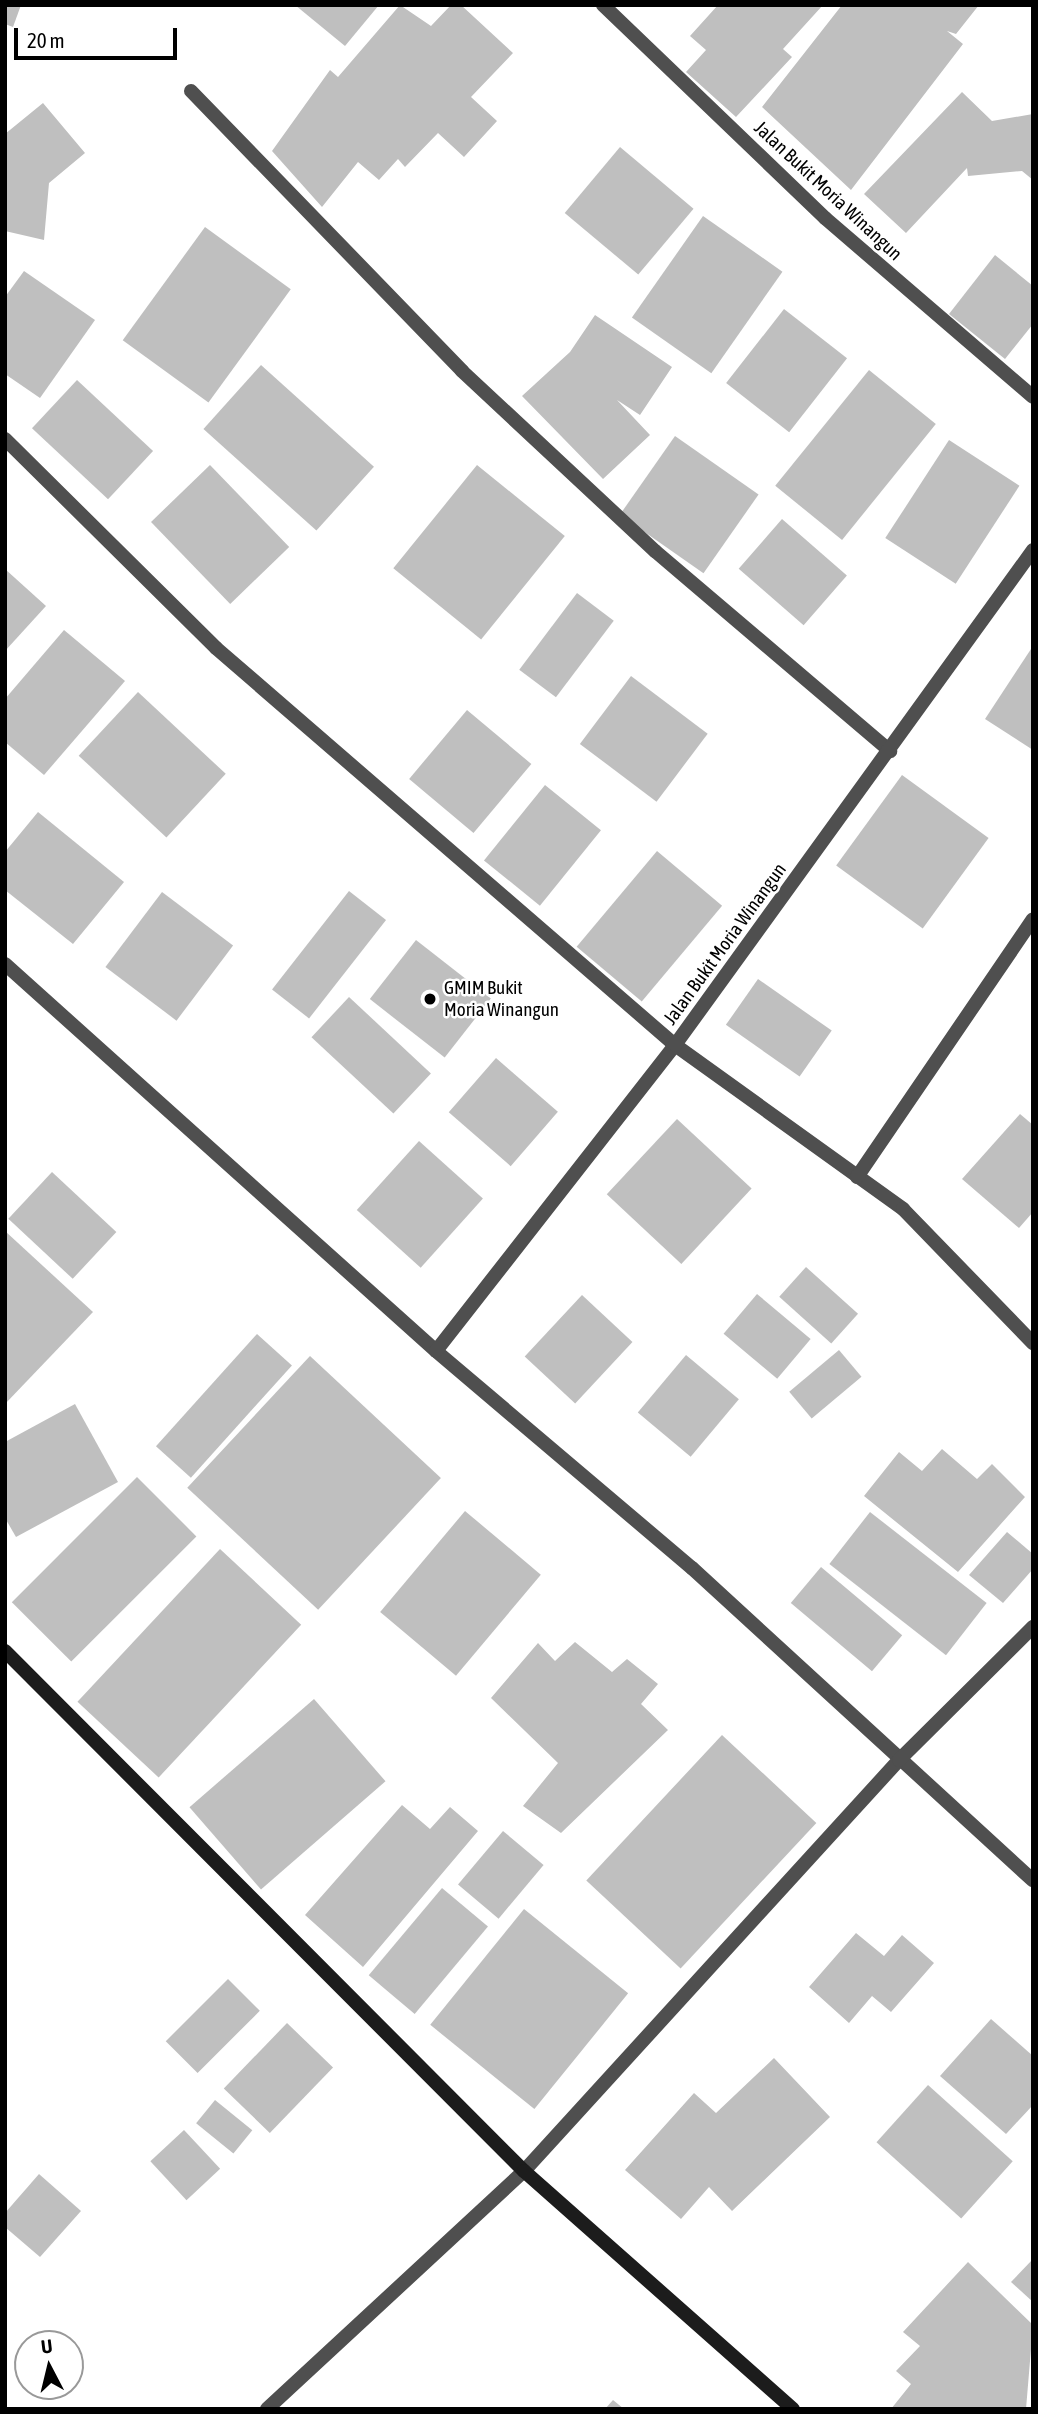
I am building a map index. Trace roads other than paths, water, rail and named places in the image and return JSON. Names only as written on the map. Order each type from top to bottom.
[{"type":"main road","points":[[5,1651],[524,2171],[793,2409]]},
{"type":"street","name":"Jalan Bukit Moria Winangun","points":[[603,5],[825,218],[1033,397]]},
{"type":"street","points":[[191,91],[462,371],[654,551],[890,751]]},
{"type":"street","points":[[5,439],[216,648],[675,1045],[857,1177],[944,1245],[1033,1343]]},
{"type":"street","name":"Jalan Bukit Moria Winangun","points":[[436,1351],[675,1045],[1033,550]]},
{"type":"street","points":[[857,1177],[1033,919]]},
{"type":"street","points":[[5,964],[436,1351],[692,1568],[1033,1880]]},
{"type":"street","points":[[267,2409],[524,2171],[899,1760],[1033,1628]]},
{"type":"place","name":"GMIM Bukit Moria Winangun","points":[[430,999]]}]
